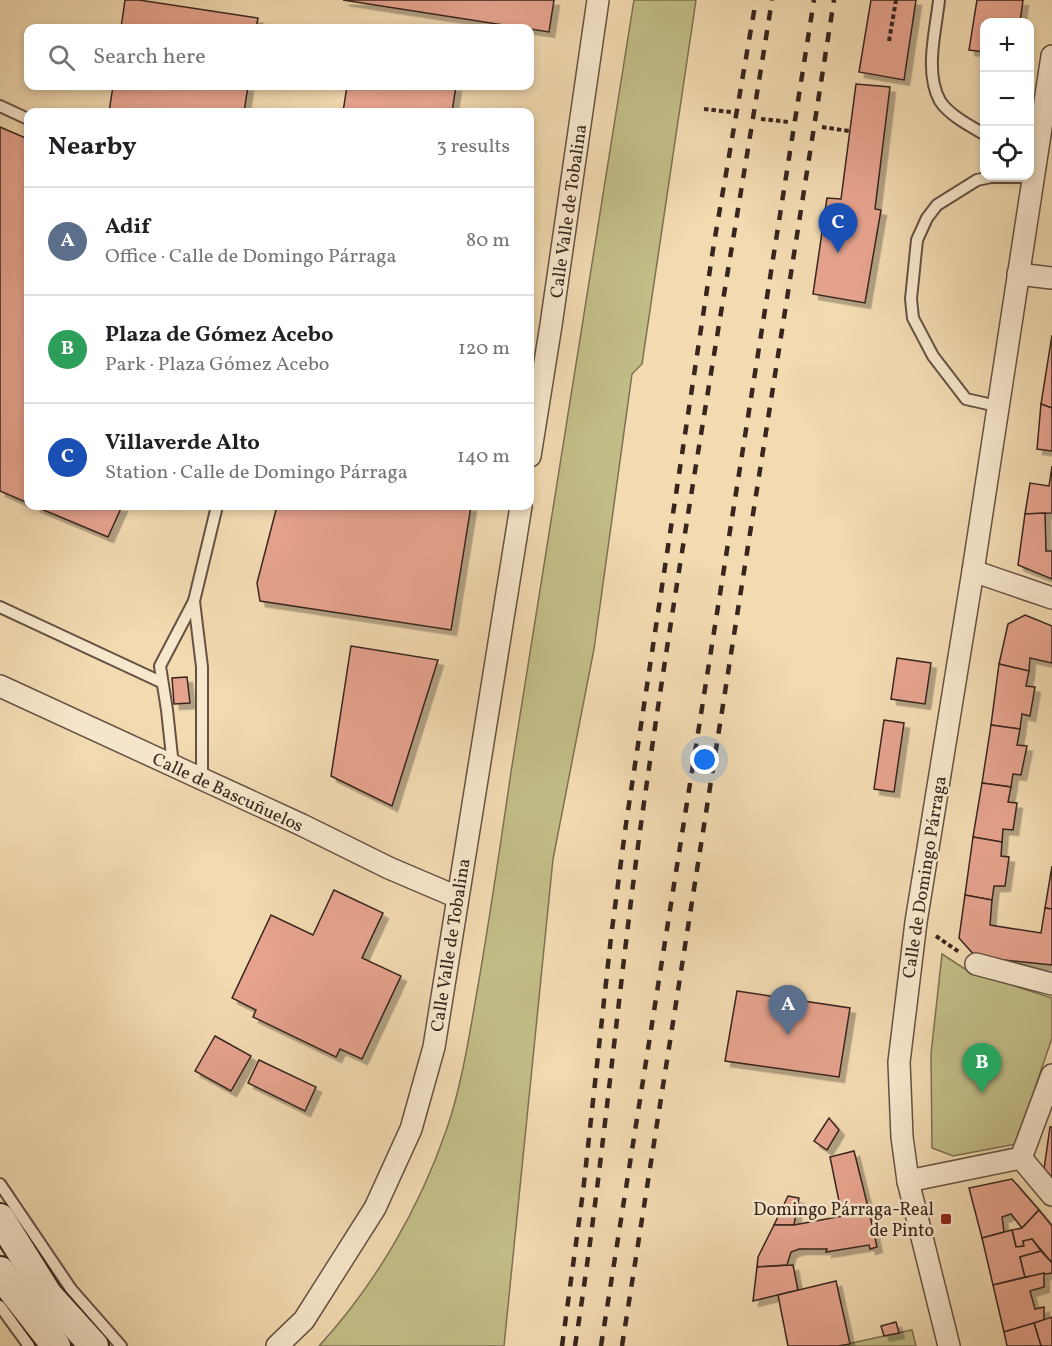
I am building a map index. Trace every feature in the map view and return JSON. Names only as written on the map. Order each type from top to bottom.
[{"type":"main road","points":[[0,1218],[48,1295],[94,1346]]},
{"type":"main road","points":[[0,1271],[56,1346]]},
{"type":"street","name":"Calle Valle de Tobalina","points":[[534,431],[598,0]]},
{"type":"street","name":"Calle de Domingo Párraga","points":[[1034,142],[1052,59]]},
{"type":"street","name":"Calle de Domingo Párraga","points":[[948,1346],[908,1181],[902,1137],[899,1062],[916,922],[1034,180]]},
{"type":"street","points":[[1018,274],[1052,278]]},
{"type":"street","name":"Calle Valle de Tobalina","points":[[277,1346],[304,1320],[375,1208],[411,1129],[434,1047],[521,510]]},
{"type":"street","points":[[973,571],[1052,598]]},
{"type":"street","name":"Calle de Bascuñuelos","points":[[0,686],[389,868],[457,897]]},
{"type":"street","points":[[976,964],[1052,984]]},
{"type":"street","points":[[1021,1158],[1052,1076]]},
{"type":"street","points":[[908,1181],[1021,1158]]},
{"type":"street","points":[[1021,1158],[1052,1195]]},
{"type":"lane","points":[[939,0],[932,65],[935,87],[940,101],[952,113],[980,131]]},
{"type":"lane","points":[[0,106],[24,117]]},
{"type":"lane","points":[[980,179],[954,192],[937,205],[927,218],[917,240],[911,299],[913,318],[933,356],[966,399],[998,406]]},
{"type":"lane","points":[[173,766],[160,666],[194,601],[216,510]]},
{"type":"lane","points":[[194,601],[202,667],[202,779]]},
{"type":"lane","points":[[0,607],[161,681]]},
{"type":"lane","points":[[0,1184],[71,1288],[121,1346]]},
{"type":"lane","points":[[0,1306],[29,1346]]},
{"type":"path","points":[[890,41],[896,0]]},
{"type":"path","points":[[704,109],[731,112]]},
{"type":"path","points":[[761,119],[789,123]]},
{"type":"path","points":[[822,127],[849,131]]},
{"type":"path","points":[[916,922],[976,964]]},
{"type":"shaded area","points":[[634,0],[696,0],[642,364],[632,374],[594,649],[553,859],[504,1346],[319,1346],[359,1298],[409,1217],[446,1131],[462,1075],[488,928]]},
{"type":"shaded area","points":[[942,954],[968,971],[1052,998],[1052,1038],[1016,1144],[953,1156],[932,1148],[931,1054]]},
{"type":"shaded area","points":[[912,1330],[916,1346],[838,1346]]},
{"type":"building","points":[[125,0],[139,0],[258,18],[257,24],[122,24]]},
{"type":"building","points":[[343,0],[554,0],[549,32],[534,30],[534,24],[498,24]]},
{"type":"building","points":[[871,0],[916,0],[904,80],[859,72]]},
{"type":"building","points":[[977,0],[1023,0],[1021,18],[980,18],[980,51],[969,50]]},
{"type":"building","points":[[856,84],[890,87],[875,209],[881,210],[865,303],[813,294],[827,198],[841,199]]},
{"type":"building","points":[[112,90],[247,90],[245,108],[110,108]]},
{"type":"building","points":[[346,90],[455,90],[453,108],[344,108]]},
{"type":"building","points":[[0,127],[24,137],[24,501],[0,491]]},
{"type":"building","points":[[1052,335],[1052,408],[1041,404]]},
{"type":"building","points":[[1041,404],[1052,408],[1052,451],[1037,449]]},
{"type":"building","points":[[1052,466],[1052,513],[1025,514],[1030,483],[1049,486]]},
{"type":"building","points":[[44,510],[120,510],[108,537]]},
{"type":"building","points":[[276,510],[470,510],[451,630],[260,601],[257,583]]},
{"type":"building","points":[[1045,513],[1046,551],[1052,551],[1052,579],[1018,565],[1025,514]]},
{"type":"building","points":[[1025,615],[1052,626],[1052,663],[1030,658],[1029,671],[999,664],[1008,624]]},
{"type":"building","points":[[351,646],[438,660],[392,806],[331,776]]},
{"type":"building","points":[[897,658],[931,663],[925,704],[891,699]]},
{"type":"building","points":[[999,664],[1029,671],[1026,686],[1035,687],[1030,716],[1022,714],[1020,729],[991,725]]},
{"type":"building","points":[[187,677],[190,703],[174,704],[172,678]]},
{"type":"building","points":[[884,720],[904,723],[894,792],[874,789]]},
{"type":"building","points":[[991,725],[1020,729],[1017,745],[1027,746],[1021,775],[1013,774],[1011,787],[982,783]]},
{"type":"building","points":[[982,783],[1011,787],[1008,802],[1017,803],[1013,830],[1003,829],[1002,842],[973,837]]},
{"type":"building","points":[[973,837],[1002,842],[1001,856],[1009,857],[1005,886],[994,886],[992,900],[965,895]]},
{"type":"building","points":[[1052,866],[1052,909],[1045,908]]},
{"type":"building","points":[[334,890],[383,913],[362,958],[401,976],[362,1059],[340,1049],[336,1057],[253,1017],[256,1010],[232,998],[271,915],[313,935]]},
{"type":"building","points":[[965,895],[992,900],[990,925],[1041,933],[1045,908],[1052,909],[1052,965],[976,957],[959,938]]},
{"type":"building","points":[[737,991],[850,1008],[839,1077],[725,1061]]},
{"type":"building","points":[[215,1036],[251,1056],[231,1091],[195,1071]]},
{"type":"building","points":[[259,1060],[316,1087],[305,1111],[248,1083]]},
{"type":"building","points":[[829,1118],[839,1130],[827,1150],[814,1141]]},
{"type":"building","points":[[1050,1127],[1052,1127],[1052,1178],[1044,1169]]},
{"type":"building","points":[[854,1151],[869,1211],[842,1216],[830,1157]]},
{"type":"building","points":[[1012,1179],[1039,1210],[1022,1228],[1011,1214],[1002,1217],[1004,1232],[982,1238],[969,1188]]},
{"type":"building","points":[[788,1196],[799,1198],[794,1225],[774,1225]]},
{"type":"building","points":[[1039,1210],[1052,1226],[1052,1263],[1032,1239],[1023,1241],[1024,1246],[1016,1247],[1012,1230],[1022,1228]]},
{"type":"building","points":[[869,1211],[877,1247],[870,1249],[869,1245],[826,1252],[827,1249],[799,1249],[791,1252],[787,1265],[757,1267],[758,1257],[774,1225],[794,1225]]},
{"type":"building","points":[[1012,1230],[1016,1247],[1024,1246],[1023,1241],[1032,1239],[1041,1251],[1020,1257],[1025,1277],[993,1285],[982,1238]]},
{"type":"building","points":[[1041,1251],[1052,1263],[1052,1273],[1025,1277],[1020,1257]]},
{"type":"building","points":[[793,1265],[798,1290],[753,1301],[757,1267]]},
{"type":"building","points":[[1044,1273],[1044,1287],[1030,1291],[1035,1309],[1044,1307],[1044,1320],[1004,1332],[993,1285]]},
{"type":"building","points":[[836,1281],[850,1344],[788,1346],[778,1295]]},
{"type":"building","points":[[1052,1317],[1052,1346],[1041,1346],[1034,1323]]},
{"type":"building","points":[[896,1322],[899,1333],[884,1336],[881,1326]]},
{"type":"building","points":[[1034,1323],[1041,1346],[1007,1346],[1004,1332]]},
{"type":"railway","points":[[562,1346],[583,1192],[626,824],[714,243],[756,0]]},
{"type":"railway","points":[[575,1346],[655,727],[772,0]]},
{"type":"railway","points":[[601,1346],[814,0]]},
{"type":"railway","points":[[622,1346],[834,0]]},
{"type":"place","name":"Villaverde Alto","points":[[838,253]]},
{"type":"place","name":"Adif","points":[[788,1035]]},
{"type":"place","name":"Plaza de Gómez Acebo","points":[[982,1093]]},
{"type":"place","name":"Domingo Párraga-Real de Pinto","points":[[946,1219]]}]
